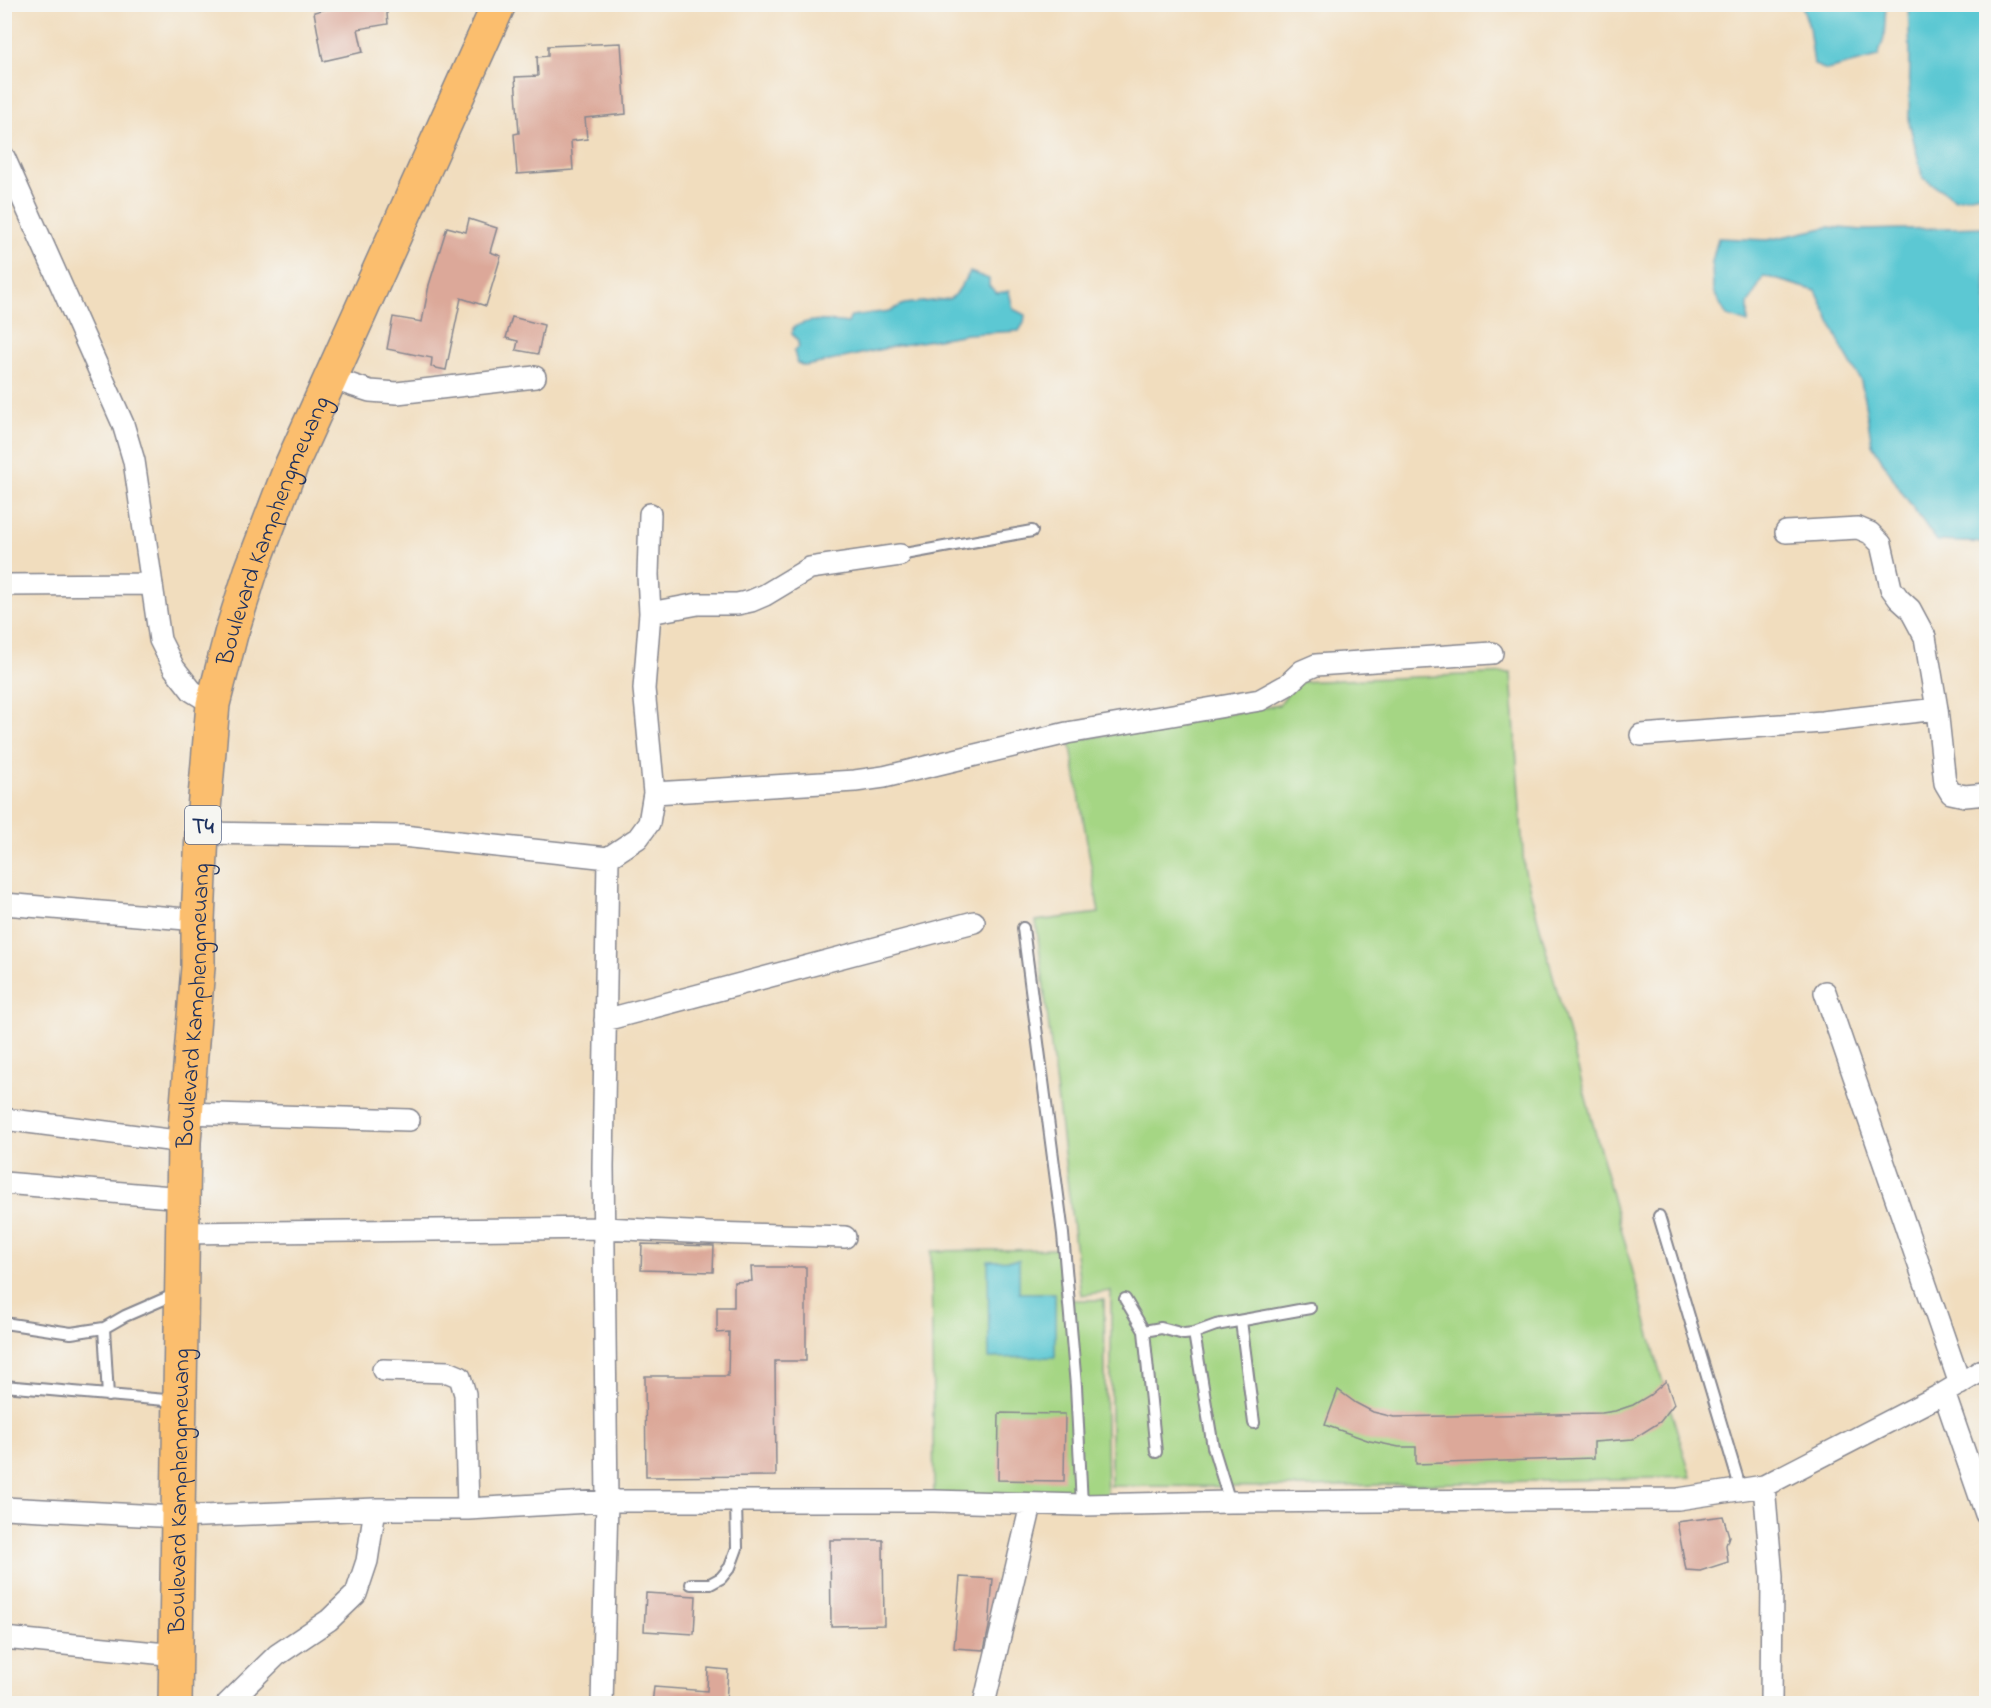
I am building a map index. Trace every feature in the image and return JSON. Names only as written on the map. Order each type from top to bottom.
[{"type":"main road","name":"Boulevard Kamphengmeuang","points":[[175,1704],[185,1127],[198,967],[202,833],[213,704],[231,633],[251,571],[291,466],[499,4]]},
{"type":"street","points":[[4,157],[123,424],[134,461],[160,640],[174,668],[192,691],[213,704]]},
{"type":"street","points":[[330,378],[370,391],[397,393],[535,377]]},
{"type":"street","points":[[202,833],[403,836],[608,858],[638,838],[649,823],[654,794],[644,689],[650,614],[648,574],[650,514]]},
{"type":"street","points":[[1786,532],[1858,528],[1870,533],[1881,544],[1891,588],[1899,600],[1910,609],[1925,637],[1937,709],[1945,783],[1951,793],[1965,796],[1986,794]]},
{"type":"street","points":[[650,614],[698,604],[744,603],[765,595],[810,568],[900,555]]},
{"type":"street","points":[[4,585],[152,584]]},
{"type":"street","points":[[654,794],[855,781],[884,777],[1067,733],[1260,700],[1287,685],[1302,671],[1316,664],[1492,653]]},
{"type":"street","points":[[1641,735],[1822,722],[1937,709]]},
{"type":"street","points":[[602,1704],[607,1501],[603,1167],[608,858]]},
{"type":"street","points":[[4,904],[198,920]]},
{"type":"street","points":[[605,1020],[974,922]]},
{"type":"street","points":[[1825,992],[1952,1389],[1986,1514]]},
{"type":"street","points":[[4,1119],[185,1127],[409,1120]]},
{"type":"street","points":[[4,1183],[183,1198]]},
{"type":"street","points":[[183,1233],[604,1228],[845,1237]]},
{"type":"street","points":[[4,1508],[178,1517],[375,1509],[468,1509],[607,1501],[934,1501],[1082,1505],[1678,1499],[1764,1486],[1952,1389],[1986,1368]]},
{"type":"street","points":[[383,1370],[448,1372],[460,1377],[465,1394],[468,1509]]},
{"type":"street","points":[[1764,1486],[1772,1577],[1771,1704]]},
{"type":"street","points":[[984,1704],[1031,1505]]},
{"type":"street","points":[[227,1704],[277,1655],[329,1620],[356,1594],[367,1561],[375,1509]]},
{"type":"street","points":[[4,1638],[176,1655]]},
{"type":"lane","points":[[900,555],[1032,531]]},
{"type":"lane","points":[[1023,928],[1063,1234],[1076,1386],[1082,1505]]},
{"type":"lane","points":[[1659,1216],[1741,1490]]},
{"type":"lane","points":[[4,1323],[71,1333],[104,1328],[125,1316],[182,1291]]},
{"type":"lane","points":[[1125,1299],[1144,1331],[1156,1452]]},
{"type":"lane","points":[[1144,1331],[1161,1328],[1184,1334],[1194,1333],[1216,1325],[1310,1308]]},
{"type":"lane","points":[[1241,1321],[1254,1424]]},
{"type":"lane","points":[[104,1328],[108,1396]]},
{"type":"lane","points":[[1194,1333],[1213,1447],[1230,1502]]},
{"type":"lane","points":[[4,1386],[180,1402]]},
{"type":"lane","points":[[691,1584],[710,1584],[721,1578],[730,1566],[737,1548],[736,1501]]},
{"type":"green space","points":[[1511,673],[1524,868],[1665,1391],[1691,1477],[1306,1487],[1111,1486],[1111,1291],[1081,1295],[1036,921],[1099,913],[1070,741],[1279,705],[1296,682]]},
{"type":"green space","points":[[1060,1249],[1061,1300],[1104,1300],[1107,1503],[934,1501],[931,1251]]},
{"type":"water","points":[[1802,5],[1886,5],[1884,38],[1878,57],[1827,70],[1814,65],[1809,27]]},
{"type":"water","points":[[1908,5],[1986,5],[1986,193],[1955,199],[1923,178],[1909,122]]},
{"type":"water","points":[[1828,227],[1862,230],[1986,227],[1986,543],[1937,541],[1901,491],[1872,444],[1861,381],[1843,350],[1816,291],[1764,276],[1748,304],[1748,323],[1727,316],[1713,291],[1712,262],[1718,238],[1768,240]]},
{"type":"water","points":[[970,272],[989,279],[989,286],[997,293],[1009,291],[1013,309],[1025,315],[1024,323],[1019,331],[967,334],[896,346],[805,366],[797,363],[794,351],[799,347],[797,339],[792,334],[793,328],[806,322],[848,323],[851,316],[890,311],[904,304],[949,299],[956,294]]},
{"type":"water","points":[[1019,1260],[1019,1293],[1055,1293],[1055,1357],[989,1358],[988,1261]]},
{"type":"building","points":[[346,4],[386,4],[388,24],[358,29],[363,52],[323,61],[314,12]]},
{"type":"building","points":[[621,43],[626,114],[585,118],[587,139],[571,141],[573,170],[517,174],[514,134],[519,133],[515,77],[538,76],[537,57],[548,56],[548,46]]},
{"type":"building","points":[[469,219],[497,228],[490,252],[501,256],[486,306],[461,298],[446,370],[431,367],[432,358],[387,349],[393,317],[422,322],[429,285],[447,227],[466,232]]},
{"type":"building","points":[[512,317],[544,325],[538,354],[516,350],[518,341],[506,338]]},
{"type":"building","points":[[642,1244],[714,1246],[713,1272],[641,1270]]},
{"type":"building","points":[[751,1267],[806,1267],[806,1361],[775,1361],[776,1476],[646,1477],[645,1376],[728,1376],[729,1332],[717,1333],[717,1307],[734,1307],[734,1282],[752,1281]]},
{"type":"building","points":[[1666,1381],[1674,1404],[1660,1422],[1633,1439],[1594,1442],[1594,1458],[1416,1464],[1416,1447],[1399,1447],[1370,1441],[1325,1425],[1338,1390],[1373,1412],[1394,1417],[1602,1413],[1633,1405],[1650,1395]]},
{"type":"building","points":[[999,1413],[1065,1414],[1064,1481],[998,1480]]},
{"type":"building","points":[[1723,1516],[1729,1536],[1726,1545],[1728,1562],[1700,1571],[1686,1570],[1677,1522]]},
{"type":"building","points":[[830,1540],[883,1540],[884,1625],[831,1626]]},
{"type":"building","points":[[960,1577],[993,1579],[989,1627],[984,1650],[954,1648]]},
{"type":"building","points":[[646,1593],[696,1596],[694,1634],[644,1631]]},
{"type":"building","points":[[708,1668],[728,1670],[726,1704],[652,1704],[654,1687],[707,1691]]}]
